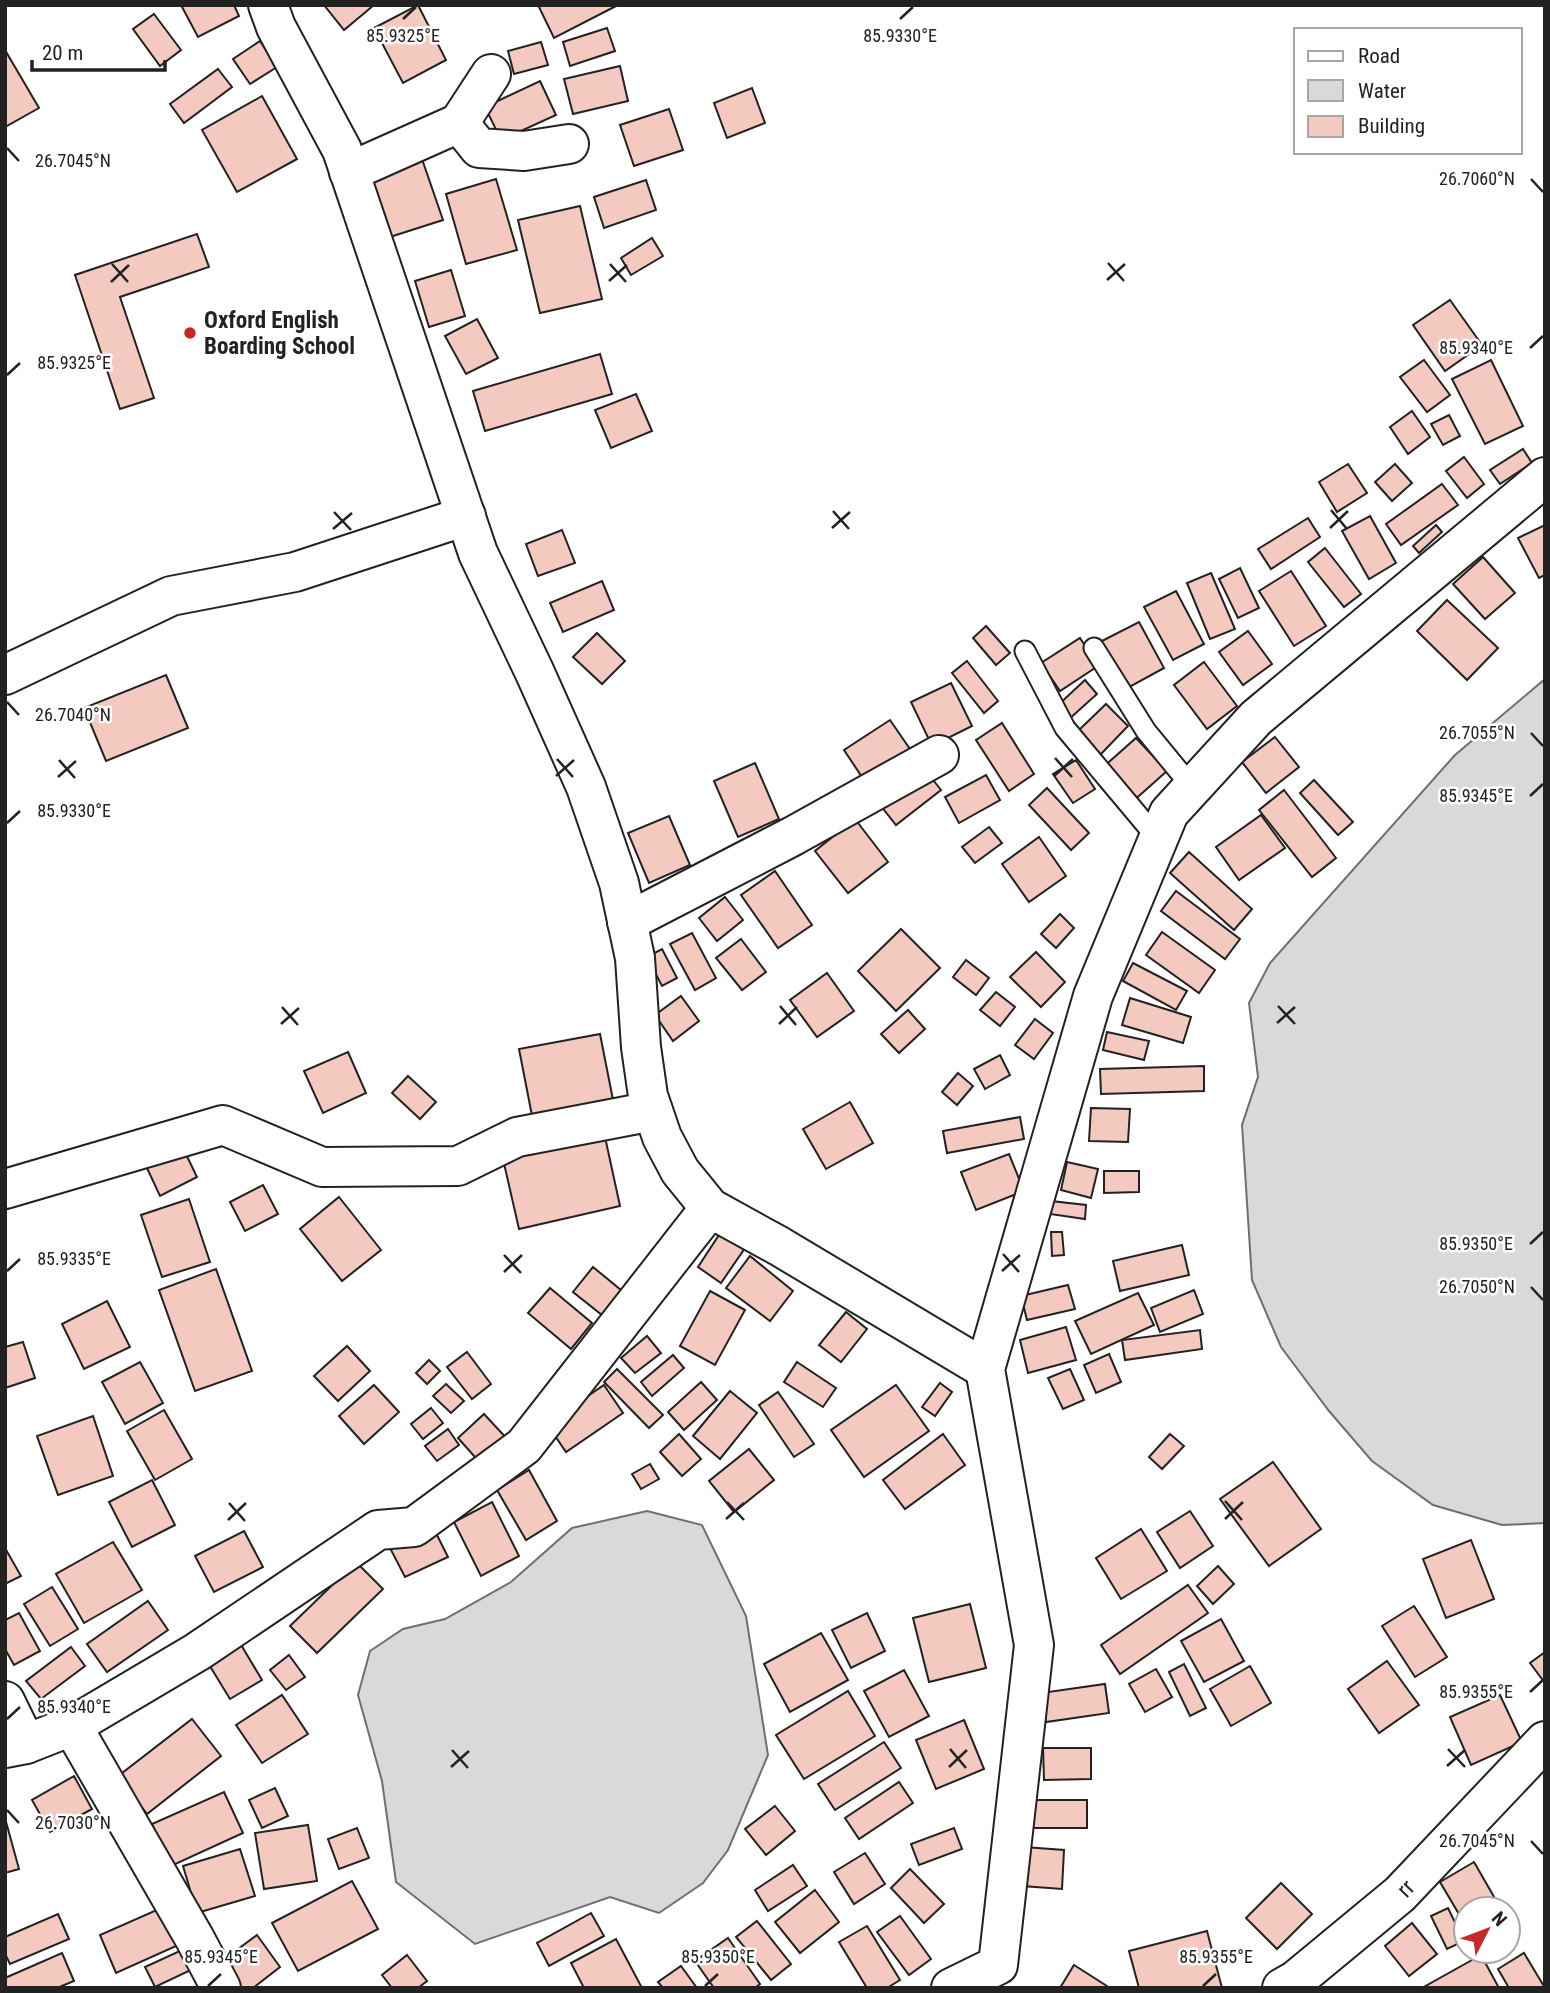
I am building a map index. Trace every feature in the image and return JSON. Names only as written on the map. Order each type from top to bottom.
[{"type":"street","points":[[268,5],[276,27],[342,150],[478,553],[586,788],[619,883],[635,958],[641,1048],[648,1096],[662,1137],[680,1171],[710,1208],[985,1368]]},
{"type":"street","points":[[349,173],[459,123],[491,74]]},
{"type":"street","points":[[459,123],[479,148],[524,151],[569,144]]},
{"type":"street","points":[[951,1988],[1009,1977],[1034,1645],[985,1368],[1093,996],[1169,813],[1256,718],[1545,477]]},
{"type":"street","points":[[5,675],[171,596],[295,572],[466,516]]},
{"type":"street","points":[[627,922],[793,836],[939,755]]},
{"type":"street","points":[[5,1189],[223,1125],[322,1167],[458,1166],[517,1137],[653,1111]]},
{"type":"street","points":[[5,1701],[16,1746],[72,1726],[197,1652],[378,1530],[414,1527],[524,1446],[710,1208]]},
{"type":"street","points":[[72,1726],[221,1988]]},
{"type":"street","name":"rr","points":[[1282,1988],[1296,1980],[1399,1894],[1545,1741]]},
{"type":"lane","points":[[1094,648],[1146,731],[1192,787]]},
{"type":"lane","points":[[1025,651],[1065,728],[1158,839]]},
{"type":"water","points":[[1545,679],[1545,1523],[1502,1525],[1433,1505],[1372,1461],[1329,1411],[1281,1347],[1252,1280],[1242,1125],[1258,1077],[1249,1003],[1270,963],[1455,755]]},
{"type":"water","points":[[647,1511],[702,1525],[746,1616],[768,1755],[728,1850],[703,1883],[659,1913],[610,1897],[475,1944],[396,1882],[382,1781],[358,1695],[370,1651],[403,1629],[445,1619],[511,1582],[572,1528]]},
{"type":"building","points":[[181,5],[234,5],[239,16],[198,37]]},
{"type":"building","points":[[324,5],[374,5],[344,30]]},
{"type":"building","points":[[418,5],[446,60],[403,83],[374,28]]},
{"type":"building","points":[[538,5],[618,5],[554,38]]},
{"type":"building","points":[[154,14],[181,50],[160,66],[133,29]]},
{"type":"building","points":[[607,28],[615,51],[570,66],[563,42]]},
{"type":"building","points":[[260,41],[277,67],[250,84],[233,59]]},
{"type":"building","points":[[541,42],[548,65],[514,74],[508,51]]},
{"type":"building","points":[[5,50],[39,108],[5,127]]},
{"type":"building","points":[[620,66],[628,101],[573,114],[564,79]]},
{"type":"building","points":[[218,69],[232,87],[184,123],[170,104]]},
{"type":"building","points":[[540,81],[556,115],[501,140],[485,107]]},
{"type":"building","points":[[752,88],[765,123],[727,138],[714,103]]},
{"type":"building","points":[[262,96],[297,159],[237,192],[202,130]]},
{"type":"building","points":[[669,109],[683,150],[634,166],[620,125]]},
{"type":"building","points":[[422,159],[443,220],[390,237],[370,175]]},
{"type":"building","points":[[496,179],[517,250],[466,264],[446,194]]},
{"type":"building","points":[[646,180],[656,210],[604,228],[594,197]]},
{"type":"building","points":[[580,206],[602,299],[540,313],[518,220]]},
{"type":"building","points":[[197,234],[209,267],[120,297],[154,398],[120,409],[75,275]]},
{"type":"building","points":[[652,238],[663,256],[631,275],[621,258]]},
{"type":"building","points":[[451,270],[465,316],[429,327],[415,281]]},
{"type":"building","points":[[1450,300],[1482,345],[1445,371],[1413,325]]},
{"type":"building","points":[[477,319],[498,358],[466,374],[445,336]]},
{"type":"building","points":[[600,354],[612,394],[485,431],[473,391]]},
{"type":"building","points":[[1424,360],[1450,395],[1427,412],[1400,377]]},
{"type":"building","points":[[1491,360],[1523,426],[1485,444],[1452,379]]},
{"type":"building","points":[[636,394],[652,431],[611,448],[595,410]]},
{"type":"building","points":[[1412,411],[1430,437],[1408,454],[1390,427]]},
{"type":"building","points":[[1449,415],[1460,436],[1443,445],[1431,424]]},
{"type":"building","points":[[1523,449],[1532,463],[1500,484],[1490,470]]},
{"type":"building","points":[[1464,457],[1484,484],[1467,498],[1446,471]]},
{"type":"building","points":[[1348,464],[1367,493],[1337,512],[1319,482]]},
{"type":"building","points":[[1395,464],[1412,483],[1392,501],[1375,482]]},
{"type":"building","points":[[1442,484],[1458,505],[1401,545],[1386,524]]},
{"type":"building","points":[[1370,516],[1396,563],[1369,579],[1342,531]]},
{"type":"building","points":[[1308,518],[1320,537],[1271,569],[1258,549]]},
{"type":"building","points":[[1436,525],[1442,532],[1419,553],[1413,546]]},
{"type":"building","points":[[1545,525],[1545,575],[1539,578],[1518,538]]},
{"type":"building","points":[[562,530],[575,563],[538,576],[526,544]]},
{"type":"building","points":[[1325,548],[1361,594],[1344,607],[1308,562]]},
{"type":"building","points":[[1483,557],[1515,593],[1485,619],[1453,584]]},
{"type":"building","points":[[1240,568],[1259,608],[1238,618],[1219,579]]},
{"type":"building","points":[[1291,571],[1326,626],[1294,646],[1259,591]]},
{"type":"building","points":[[1211,573],[1235,629],[1210,639],[1187,583]]},
{"type":"building","points":[[602,581],[614,610],[563,632],[550,603]]},
{"type":"building","points":[[1176,591],[1204,644],[1173,660],[1144,607]]},
{"type":"building","points":[[1447,600],[1498,648],[1467,680],[1417,631]]},
{"type":"building","points":[[1139,622],[1164,668],[1124,690],[1098,643]]},
{"type":"building","points":[[986,626],[1010,653],[996,665],[973,638]]},
{"type":"building","points":[[1248,631],[1272,664],[1243,685],[1219,652]]},
{"type":"building","points":[[597,633],[625,661],[602,684],[573,657]]},
{"type":"building","points":[[1080,638],[1098,666],[1060,691],[1041,663]]},
{"type":"building","points":[[967,661],[998,701],[984,713],[952,673]]},
{"type":"building","points":[[1204,662],[1237,706],[1207,729],[1174,685]]},
{"type":"building","points":[[166,675],[188,728],[106,761],[84,708]]},
{"type":"building","points":[[1085,680],[1097,694],[1068,720],[1056,707]]},
{"type":"building","points":[[951,683],[972,726],[932,746],[911,702]]},
{"type":"building","points":[[1106,704],[1128,726],[1100,755],[1077,732]]},
{"type":"building","points":[[890,720],[912,752],[866,783],[844,750]]},
{"type":"building","points":[[1002,723],[1034,774],[1009,791],[976,740]]},
{"type":"building","points":[[1275,737],[1299,767],[1266,793],[1242,762]]},
{"type":"building","points":[[1136,738],[1167,771],[1131,803],[1101,769]]},
{"type":"building","points":[[1076,760],[1095,789],[1073,803],[1053,774]]},
{"type":"building","points":[[755,763],[779,819],[738,837],[714,781]]},
{"type":"building","points":[[922,766],[941,790],[896,825],[877,801]]},
{"type":"building","points":[[986,775],[1000,800],[959,823],[945,797]]},
{"type":"building","points":[[1314,780],[1353,822],[1338,835],[1300,793]]},
{"type":"building","points":[[1047,788],[1089,833],[1071,850],[1029,805]]},
{"type":"building","points":[[1284,790],[1336,858],[1312,877],[1259,810]]},
{"type":"building","points":[[1261,815],[1285,848],[1239,880],[1216,847]]},
{"type":"building","points":[[669,816],[690,865],[649,883],[628,833]]},
{"type":"building","points":[[855,819],[888,862],[848,893],[815,851]]},
{"type":"building","points":[[989,827],[1002,843],[975,863],[962,847]]},
{"type":"building","points":[[1039,837],[1066,876],[1029,902],[1002,864]]},
{"type":"building","points":[[1189,852],[1252,909],[1234,930],[1170,873]]},
{"type":"building","points":[[775,871],[812,925],[778,948],[741,895]]},
{"type":"building","points":[[1176,891],[1240,939],[1225,959],[1161,911]]},
{"type":"building","points":[[725,897],[743,920],[717,941],[699,918]]},
{"type":"building","points":[[1060,914],[1074,928],[1056,948],[1041,934]]},
{"type":"building","points":[[901,929],[940,968],[896,1011],[858,971]]},
{"type":"building","points":[[1162,932],[1215,970],[1199,993],[1146,955]]},
{"type":"building","points":[[692,933],[716,978],[695,990],[670,944]]},
{"type":"building","points":[[741,939],[766,972],[742,990],[716,958]]},
{"type":"building","points":[[662,949],[677,978],[662,986],[647,957]]},
{"type":"building","points":[[1036,952],[1065,982],[1041,1007],[1010,977]]},
{"type":"building","points":[[966,960],[989,978],[976,995],[953,977]]},
{"type":"building","points":[[1133,963],[1187,991],[1176,1010],[1123,981]]},
{"type":"building","points":[[827,973],[854,1011],[817,1037],[790,1000]]},
{"type":"building","points":[[996,992],[1015,1007],[1000,1026],[980,1010]]},
{"type":"building","points":[[681,996],[699,1021],[673,1041],[655,1015]]},
{"type":"building","points":[[1130,998],[1191,1017],[1183,1043],[1122,1025]]},
{"type":"building","points":[[908,1010],[925,1029],[899,1053],[881,1034]]},
{"type":"building","points":[[1035,1019],[1053,1033],[1034,1059],[1015,1045]]},
{"type":"building","points":[[1107,1032],[1149,1041],[1144,1060],[1103,1050]]},
{"type":"building","points":[[600,1034],[615,1110],[534,1126],[519,1049]]},
{"type":"building","points":[[348,1052],[366,1093],[323,1113],[304,1071]]},
{"type":"building","points":[[1000,1055],[1010,1075],[985,1089],[974,1069]]},
{"type":"building","points":[[1204,1066],[1204,1091],[1101,1094],[1100,1069]]},
{"type":"building","points":[[958,1073],[973,1086],[957,1105],[942,1092]]},
{"type":"building","points":[[408,1076],[436,1102],[420,1119],[392,1093]]},
{"type":"building","points":[[850,1102],[873,1143],[826,1169],[803,1129]]},
{"type":"building","points":[[1091,1108],[1130,1109],[1128,1142],[1089,1141]]},
{"type":"building","points":[[1020,1117],[1024,1139],[947,1153],[943,1131]]},
{"type":"building","points":[[605,1137],[620,1206],[519,1229],[503,1159]]},
{"type":"building","points":[[183,1148],[197,1177],[160,1196],[146,1166]]},
{"type":"building","points":[[1009,1154],[1024,1191],[976,1210],[961,1172]]},
{"type":"building","points":[[1067,1162],[1098,1169],[1091,1198],[1061,1190]]},
{"type":"building","points":[[1104,1171],[1139,1171],[1139,1192],[1104,1193]]},
{"type":"building","points":[[263,1185],[278,1214],[245,1231],[230,1202]]},
{"type":"building","points":[[339,1197],[381,1250],[342,1281],[300,1229]]},
{"type":"building","points":[[189,1199],[210,1262],[162,1277],[141,1215]]},
{"type":"building","points":[[1051,1201],[1086,1205],[1085,1219],[1050,1214]]},
{"type":"building","points":[[721,1232],[745,1248],[721,1283],[698,1267]]},
{"type":"building","points":[[1051,1232],[1062,1232],[1064,1255],[1052,1256]]},
{"type":"building","points":[[1182,1245],[1189,1275],[1120,1291],[1113,1261]]},
{"type":"building","points":[[750,1256],[793,1291],[770,1321],[726,1288]]},
{"type":"building","points":[[593,1267],[627,1295],[607,1319],[573,1292]]},
{"type":"building","points":[[216,1269],[252,1371],[195,1391],[159,1290]]},
{"type":"building","points":[[1068,1285],[1075,1309],[1027,1320],[1021,1296]]},
{"type":"building","points":[[550,1288],[592,1323],[571,1349],[528,1313]]},
{"type":"building","points":[[1194,1290],[1203,1314],[1160,1332],[1151,1308]]},
{"type":"building","points":[[710,1291],[745,1310],[715,1365],[680,1346]]},
{"type":"building","points":[[1138,1293],[1154,1325],[1091,1354],[1075,1321]]},
{"type":"building","points":[[107,1301],[130,1347],[84,1369],[62,1324]]},
{"type":"building","points":[[846,1312],[867,1329],[841,1362],[819,1345]]},
{"type":"building","points":[[1066,1327],[1076,1360],[1028,1373],[1020,1340]]},
{"type":"building","points":[[1200,1330],[1202,1349],[1125,1360],[1122,1340]]},
{"type":"building","points":[[647,1336],[661,1353],[635,1373],[621,1358]]},
{"type":"building","points":[[23,1342],[35,1378],[5,1388],[5,1347]]},
{"type":"building","points":[[347,1346],[370,1371],[338,1401],[314,1376]]},
{"type":"building","points":[[467,1352],[491,1384],[472,1399],[447,1367]]},
{"type":"building","points":[[1109,1354],[1121,1382],[1096,1393],[1084,1365]]},
{"type":"building","points":[[673,1355],[684,1368],[652,1396],[641,1382]]},
{"type":"building","points":[[429,1360],[440,1371],[427,1384],[416,1373]]},
{"type":"building","points":[[140,1362],[163,1403],[125,1424],[102,1382]]},
{"type":"building","points":[[797,1362],[836,1388],[823,1407],[784,1382]]},
{"type":"building","points":[[617,1369],[663,1415],[649,1428],[604,1382]]},
{"type":"building","points":[[1070,1369],[1084,1400],[1063,1409],[1048,1378]]},
{"type":"building","points":[[701,1382],[717,1400],[684,1430],[668,1412]]},
{"type":"building","points":[[940,1383],[952,1392],[935,1416],[922,1407]]},
{"type":"building","points":[[446,1384],[464,1401],[451,1413],[433,1396]]},
{"type":"building","points":[[374,1385],[399,1412],[364,1444],[339,1416]]},
{"type":"building","points":[[604,1385],[623,1413],[566,1452],[547,1424]]},
{"type":"building","points":[[896,1385],[929,1431],[864,1477],[831,1430]]},
{"type":"building","points":[[730,1391],[757,1413],[720,1459],[693,1436]]},
{"type":"building","points":[[778,1392],[814,1444],[794,1457],[759,1405]]},
{"type":"building","points":[[431,1408],[443,1423],[423,1439],[411,1424]]},
{"type":"building","points":[[164,1410],[192,1459],[155,1480],[127,1431]]},
{"type":"building","points":[[484,1414],[510,1442],[483,1466],[458,1438]]},
{"type":"building","points":[[93,1416],[113,1476],[58,1495],[37,1436]]},
{"type":"building","points":[[448,1429],[459,1445],[437,1461],[425,1446]]},
{"type":"building","points":[[679,1434],[701,1459],[682,1476],[660,1452]]},
{"type":"building","points":[[943,1434],[965,1465],[905,1509],[883,1480]]},
{"type":"building","points":[[1170,1434],[1184,1446],[1162,1469],[1149,1457]]},
{"type":"building","points":[[749,1449],[774,1480],[734,1512],[709,1481]]},
{"type":"building","points":[[1273,1462],[1321,1529],[1269,1566],[1220,1499]]},
{"type":"building","points":[[650,1464],[659,1479],[641,1489],[632,1474]]},
{"type":"building","points":[[529,1470],[557,1521],[526,1540],[497,1490]]},
{"type":"building","points":[[152,1480],[175,1525],[132,1547],[109,1502]]},
{"type":"building","points":[[492,1502],[519,1556],[481,1576],[454,1522]]},
{"type":"building","points":[[1190,1511],[1213,1546],[1180,1568],[1157,1532]]},
{"type":"building","points":[[433,1527],[448,1557],[405,1577],[390,1548]]},
{"type":"building","points":[[1141,1529],[1167,1571],[1121,1599],[1096,1558]]},
{"type":"building","points":[[244,1531],[263,1567],[214,1592],[195,1556]]},
{"type":"building","points":[[1471,1540],[1494,1599],[1446,1618],[1423,1559]]},
{"type":"building","points":[[113,1542],[142,1590],[84,1623],[56,1574]]},
{"type":"building","points":[[5,1548],[21,1576],[5,1584]]},
{"type":"building","points":[[356,1562],[383,1589],[317,1653],[290,1626]]},
{"type":"building","points":[[1218,1566],[1234,1584],[1213,1604],[1197,1586]]},
{"type":"building","points":[[1188,1585],[1208,1613],[1120,1674],[1101,1645]]},
{"type":"building","points":[[52,1587],[78,1629],[50,1646],[24,1604]]},
{"type":"building","points":[[148,1601],[168,1630],[107,1672],[87,1644]]},
{"type":"building","points":[[970,1604],[986,1668],[929,1682],[913,1618]]},
{"type":"building","points":[[1414,1606],[1447,1657],[1415,1677],[1382,1626]]},
{"type":"building","points":[[19,1613],[40,1651],[14,1665],[5,1649],[5,1620]]},
{"type":"building","points":[[867,1613],[885,1651],[851,1668],[832,1630]]},
{"type":"building","points":[[1221,1619],[1244,1661],[1204,1682],[1181,1641]]},
{"type":"building","points":[[821,1633],[848,1680],[790,1712],[764,1664]]},
{"type":"building","points":[[237,1638],[262,1680],[230,1699],[205,1658]]},
{"type":"building","points":[[71,1647],[85,1666],[41,1699],[26,1681]]},
{"type":"building","points":[[1545,1652],[1545,1683],[1530,1663]]},
{"type":"building","points":[[289,1655],[305,1677],[286,1690],[270,1670]]},
{"type":"building","points":[[1387,1661],[1419,1705],[1379,1733],[1348,1689]]},
{"type":"building","points":[[1184,1664],[1206,1708],[1190,1716],[1169,1672]]},
{"type":"building","points":[[1250,1666],[1271,1703],[1231,1726],[1210,1689]]},
{"type":"building","points":[[1156,1669],[1172,1697],[1145,1712],[1129,1684]]},
{"type":"building","points":[[904,1670],[929,1716],[889,1737],[864,1691]]},
{"type":"building","points":[[1105,1684],[1109,1713],[1046,1722],[1041,1693]]},
{"type":"building","points":[[848,1691],[875,1736],[804,1779],[776,1735]]},
{"type":"building","points":[[282,1695],[308,1734],[262,1763],[236,1725]]},
{"type":"building","points":[[1500,1695],[1522,1742],[1471,1765],[1450,1717]]},
{"type":"building","points":[[192,1719],[221,1756],[147,1814],[117,1777]]},
{"type":"building","points":[[964,1720],[984,1769],[936,1789],[916,1740]]},
{"type":"building","points":[[884,1742],[901,1768],[835,1810],[818,1784]]},
{"type":"building","points":[[1043,1748],[1091,1748],[1091,1779],[1044,1780]]},
{"type":"building","points":[[74,1776],[92,1809],[50,1832],[32,1800]]},
{"type":"building","points":[[899,1782],[913,1803],[859,1839],[845,1818]]},
{"type":"building","points":[[275,1788],[288,1816],[262,1828],[249,1800]]},
{"type":"building","points":[[224,1792],[243,1833],[171,1866],[152,1824]]},
{"type":"building","points":[[1028,1800],[1087,1800],[1087,1828],[1028,1828]]},
{"type":"building","points":[[775,1806],[795,1831],[766,1855],[745,1829]]},
{"type":"building","points":[[5,1818],[19,1869],[5,1873]]},
{"type":"building","points":[[308,1825],[317,1881],[264,1889],[255,1833]]},
{"type":"building","points":[[357,1828],[369,1858],[339,1869],[328,1839]]},
{"type":"building","points":[[954,1828],[962,1849],[919,1865],[911,1844]]},
{"type":"building","points":[[1024,1847],[1064,1850],[1062,1889],[1022,1886]]},
{"type":"building","points":[[240,1849],[255,1896],[197,1913],[183,1866]]},
{"type":"building","points":[[865,1853],[885,1884],[854,1904],[834,1872]]},
{"type":"building","points":[[1474,1862],[1493,1895],[1452,1895],[1452,1902],[1440,1882]]},
{"type":"building","points":[[793,1865],[807,1886],[768,1911],[755,1890]]},
{"type":"building","points":[[910,1869],[944,1904],[924,1923],[891,1888]]},
{"type":"building","points":[[352,1881],[378,1929],[298,1971],[272,1923]]},
{"type":"building","points":[[1281,1883],[1312,1914],[1277,1949],[1246,1918]]},
{"type":"building","points":[[815,1890],[839,1922],[800,1953],[775,1922]]},
{"type":"building","points":[[168,1905],[185,1942],[116,1973],[100,1935]]},
{"type":"building","points":[[1448,1908],[1452,1916],[1452,1947],[1447,1949],[1431,1916]]},
{"type":"building","points":[[591,1913],[604,1936],[549,1966],[537,1943]]},
{"type":"building","points":[[58,1914],[69,1939],[10,1964],[5,1954],[5,1937]]},
{"type":"building","points":[[900,1916],[931,1959],[909,1975],[877,1932]]},
{"type":"building","points":[[757,1921],[791,1964],[771,1980],[736,1937]]},
{"type":"building","points":[[1412,1923],[1437,1954],[1409,1976],[1385,1946]]},
{"type":"building","points":[[867,1926],[900,1980],[887,1988],[867,1988],[839,1942]]},
{"type":"building","points":[[1207,1931],[1222,1988],[1139,1988],[1129,1951]]},
{"type":"building","points":[[257,1935],[280,1967],[253,1988],[237,1988],[219,1963]]},
{"type":"building","points":[[728,1938],[760,1984],[755,1988],[714,1988],[695,1961]]},
{"type":"building","points":[[616,1939],[642,1988],[584,1988],[571,1963]]},
{"type":"building","points":[[184,1949],[193,1969],[155,1987],[145,1967]]},
{"type":"building","points":[[62,1953],[74,1981],[57,1988],[5,1988],[5,1978]]},
{"type":"building","points":[[1524,1953],[1545,1988],[1509,1988],[1498,1969],[1504,1965],[1522,1965]]},
{"type":"building","points":[[407,1955],[427,1981],[418,1988],[392,1988],[382,1975]]},
{"type":"building","points":[[1074,1965],[1110,1988],[1060,1988]]},
{"type":"building","points":[[1463,1965],[1486,1965],[1499,1988],[1422,1988]]},
{"type":"building","points":[[681,1966],[697,1988],[663,1988],[658,1982]]},
{"type":"place","name":"Oxford English Boarding School","points":[[190,333]]}]
